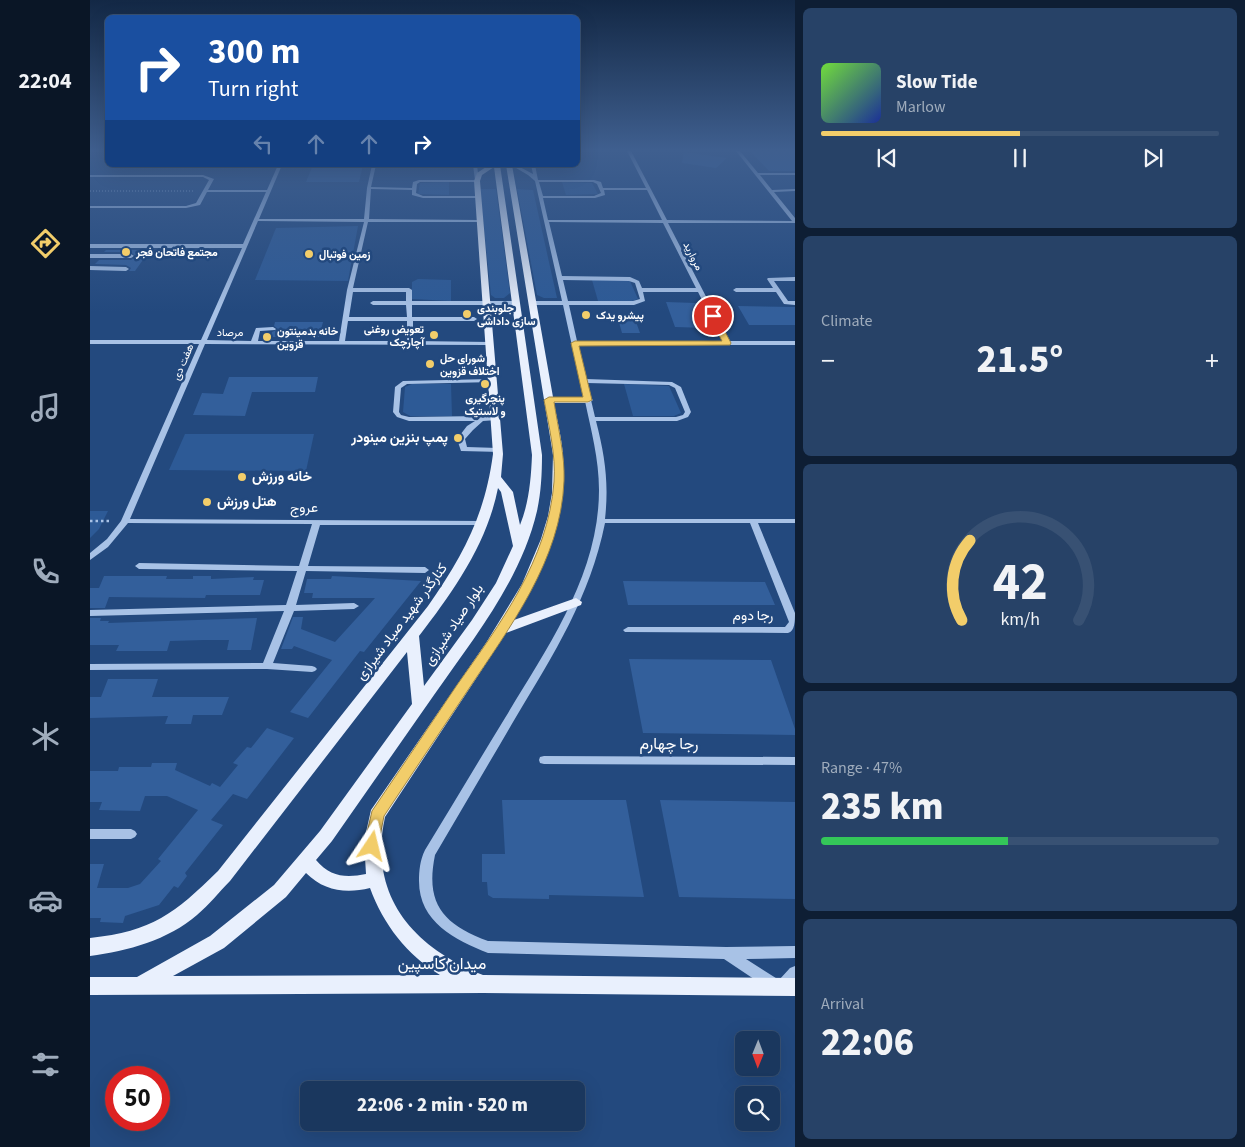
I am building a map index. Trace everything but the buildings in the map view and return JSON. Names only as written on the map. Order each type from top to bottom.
[{"type":"main road","name":"کنارگذر شهید صیاد شیرازی","points":[[90,947],[109,946],[158,930],[190,910],[224,876],[412,636],[458,572],[477,538],[490,507],[496,478],[498,450],[478,205]]},
{"type":"main road","name":"بلوار صیاد شیرازی","points":[[140,985],[217,942],[280,891],[326,836],[477,623],[502,583],[520,546],[531,512],[536,480],[537,455],[502,205]]},
{"type":"main road","points":[[482,984],[444,967],[412,942],[388,912],[375,879],[372,846],[377,815],[502,630],[526,589],[543,551],[554,515],[559,482],[558,455],[516,205]]},
{"type":"main road","points":[[549,400],[588,400]]},
{"type":"main road","points":[[496,478],[507,492],[520,546]]},
{"type":"main road","points":[[502,630],[576,602]]},
{"type":"main road","points":[[412,636],[419,704]]},
{"type":"main road","points":[[306,860],[316,874],[334,883],[355,885],[375,879]]},
{"type":"main road","name":"میدان کاسپین","points":[[90,986],[482,984],[785,986]]},
{"type":"street","points":[[90,207],[186,207],[196,205]]},
{"type":"street","name":"هفت دی","points":[[90,556],[99,551],[118,534],[125,521],[262,205]]},
{"type":"street","points":[[342,342],[350,290],[366,222],[368,205]]},
{"type":"street","points":[[542,205],[601,456],[604,485],[601,521],[592,560],[576,602],[429,854],[424,869],[424,886],[429,902],[438,918],[452,931],[469,941],[488,947],[726,953],[795,952]]},
{"type":"street","name":"مروارید","points":[[656,205],[727,343]]},
{"type":"street","points":[[546,221],[795,221],[785,205]]},
{"type":"street","points":[[256,220],[366,222],[479,221]]},
{"type":"street","points":[[90,246],[245,246]]},
{"type":"street","points":[[90,256],[131,256]]},
{"type":"street","points":[[90,268],[126,268]]},
{"type":"street","points":[[532,303],[637,303],[643,298],[637,282],[628,278],[559,278]]},
{"type":"street","points":[[795,279],[770,279],[786,303],[795,303]]},
{"type":"street","points":[[350,290],[409,290],[410,342]]},
{"type":"street","points":[[640,290],[699,290]]},
{"type":"street","points":[[736,290],[778,290]]},
{"type":"street","points":[[373,303],[516,303]]},
{"type":"street","points":[[346,319],[474,319]]},
{"type":"street","points":[[254,342],[258,329],[273,329]]},
{"type":"street","name":"مرصاد","points":[[90,342],[489,342]]},
{"type":"street","points":[[575,343],[795,343]]},
{"type":"street","points":[[492,381],[405,382],[398,387],[396,412],[402,417],[482,419],[495,417]]},
{"type":"street","points":[[584,381],[670,383],[678,387],[688,412],[684,418],[676,419],[592,419]]},
{"type":"street","points":[[482,419],[470,428],[461,439],[464,449],[498,450]]},
{"type":"street","points":[[601,521],[795,520]]},
{"type":"street","name":"عروج","points":[[125,521],[483,523]]},
{"type":"street","name":"رجا دوم","points":[[628,630],[788,630],[794,622],[753,521]]},
{"type":"street","points":[[267,666],[290,608],[317,522]]},
{"type":"street","points":[[139,566],[425,570]]},
{"type":"street","points":[[90,613],[354,606]]},
{"type":"street","points":[[90,667],[267,666],[312,669]]},
{"type":"street","name":"رجا چهارم","points":[[544,760],[795,761]]},
{"type":"street","points":[[90,834],[131,834]]},
{"type":"street","points":[[726,953],[785,986],[795,972]]},
{"type":"path","points":[[90,521],[125,521]]},
{"type":"shaded area","points":[[482,205],[498,205],[510,293],[504,298],[495,298],[491,295]]},
{"type":"shaded area","points":[[520,205],[536,205],[557,298],[544,298],[537,295]]},
{"type":"shaded area","name":"زمین فوتبال","points":[[358,226],[348,281],[255,280],[276,228]]},
{"type":"shaded area","points":[[418,279],[451,280],[451,301],[412,299],[412,282]]},
{"type":"shaded area","points":[[592,280],[630,281],[638,299],[632,301],[598,301]]},
{"type":"shaded area","points":[[412,384],[451,384],[452,416],[410,416],[403,412],[405,387]]},
{"type":"shaded area","points":[[624,384],[669,386],[681,413],[674,416],[633,416]]},
{"type":"shaded area","points":[[185,434],[314,434],[306,471],[169,470]]},
{"type":"shaded area","points":[[90,511],[108,511],[99,529],[90,538]]},
{"type":"place","name":"مجتمع فاتحان فجر","points":[[126,252]]},
{"type":"place","name":"زمین فوتبال","points":[[309,254]]},
{"type":"place","name":"جلوبندی سازی داداشی","points":[[467,314]]},
{"type":"place","name":"پیشرو یدک","points":[[586,315]]},
{"type":"place","name":"تعویض روغنی آچارچک","points":[[434,335]]},
{"type":"place","name":"خانه بدمینتون قزوین","points":[[267,337]]},
{"type":"place","name":"شورای حل اختلاف قزوین","points":[[430,364]]},
{"type":"place","name":"پنچرگیری و لاستیک","points":[[485,384]]},
{"type":"place","name":"پمپ بنزین مینودر","points":[[458,438]]},
{"type":"place","name":"خانه ورزش","points":[[242,477]]},
{"type":"place","name":"هتل ورزش","points":[[207,502]]},
{"type":"route","points":[[372,846],[377,815],[502,630],[526,589],[543,551],[554,515],[559,482],[558,455],[549,400],[588,400],[575,343],[727,343],[713,316]]}]
